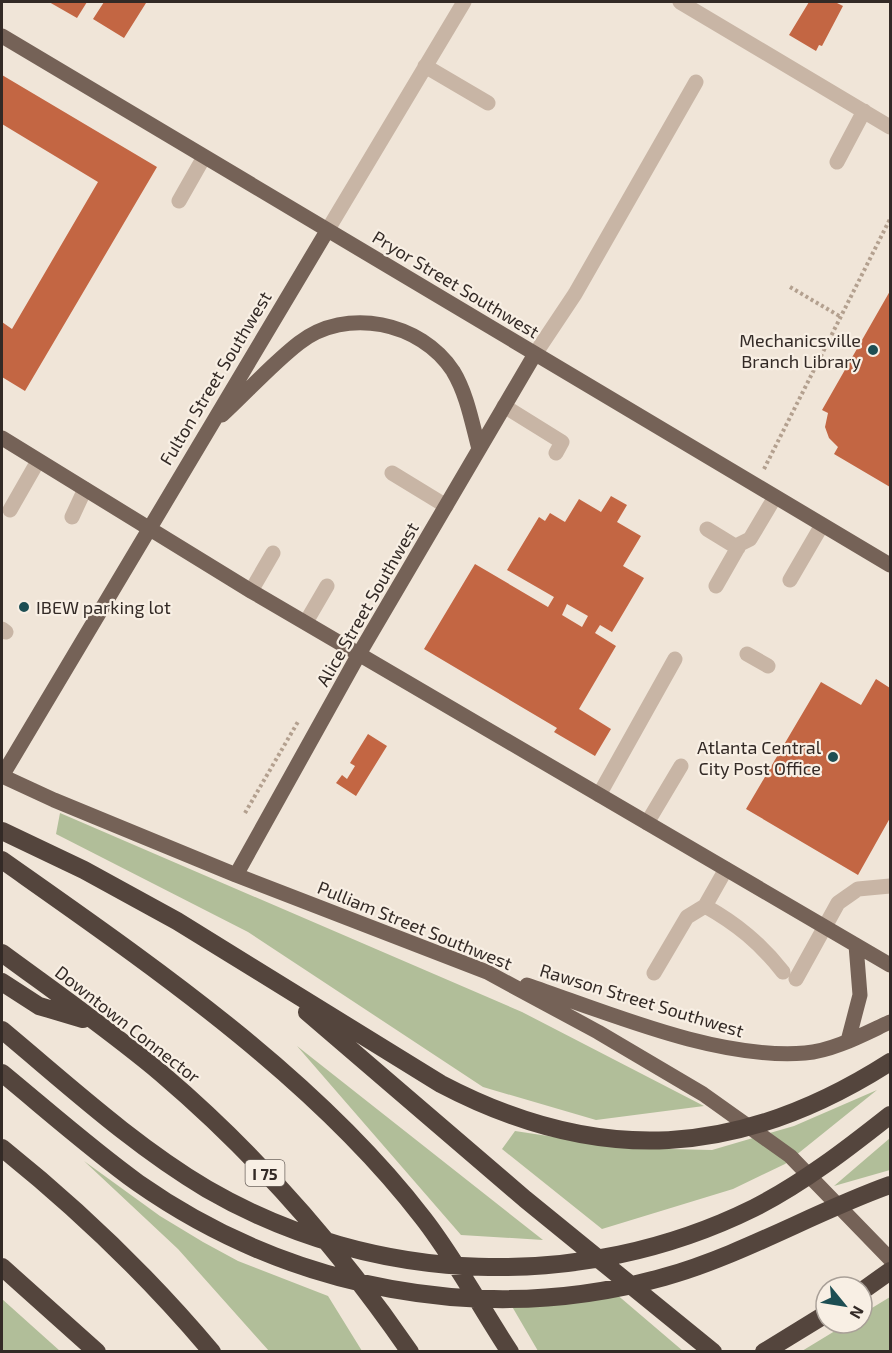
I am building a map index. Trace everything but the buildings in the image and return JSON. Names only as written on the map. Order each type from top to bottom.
[{"type":"highway","points":[[2,831],[84,870],[235,956],[406,1064],[482,1105],[542,1126],[587,1136],[628,1140],[686,1140],[763,1124],[839,1092],[891,1062]]},
{"type":"highway","points":[[2,861],[219,1019],[270,1061],[340,1125],[424,1219],[510,1352]]},
{"type":"highway","name":"Downtown Connector","points":[[2,953],[161,1073],[234,1141],[302,1211],[381,1310],[410,1352]]},
{"type":"highway","points":[[235,956],[296,1003],[525,1198],[713,1352]]},
{"type":"highway","points":[[2,982],[39,1006],[93,1022]]},
{"type":"highway","points":[[2,1030],[174,1168],[246,1209],[309,1235],[363,1252],[414,1262],[465,1268],[561,1266],[660,1246],[711,1228],[756,1207],[830,1162],[891,1115]]},
{"type":"highway","points":[[2,1072],[103,1157],[190,1215],[284,1260],[340,1279],[396,1291],[493,1299],[586,1293],[664,1276],[733,1253],[891,1185]]},
{"type":"highway","points":[[2,1148],[44,1181],[126,1257],[212,1352]]},
{"type":"highway","points":[[2,1267],[97,1352]]},
{"type":"highway","points":[[874,1283],[891,1271]]},
{"type":"highway","points":[[764,1352],[814,1321]]},
{"type":"main road","name":"Pryor Street Southwest","points":[[2,36],[891,565]]},
{"type":"main road","name":"Fulton Street Southwest","points":[[2,776],[327,231]]},
{"type":"main road","points":[[207,430],[300,342],[339,325],[373,324],[410,333],[434,350],[452,370],[463,391],[479,449]]},
{"type":"main road","name":"Alice Street Southwest","points":[[236,875],[359,654],[535,354]]},
{"type":"main road","points":[[2,438],[251,591],[891,965]]},
{"type":"main road","name":"Pulliam Street Southwest","points":[[2,776],[54,800],[236,875],[487,972],[703,1094],[790,1156],[891,1258]]},
{"type":"main road","points":[[848,1041],[861,995],[856,945]]},
{"type":"main road","name":"Rawson Street Southwest","points":[[487,972],[632,1020],[748,1053],[807,1053],[848,1041],[891,1023]]},
{"type":"street","name":"Fulton Street Southwest","points":[[327,231],[464,2]]},
{"type":"street","points":[[680,2],[891,127]]},
{"type":"street","points":[[425,66],[488,103]]},
{"type":"street","points":[[535,354],[575,294],[696,82]]},
{"type":"street","points":[[837,162],[864,111]]},
{"type":"street","points":[[179,201],[204,157]]},
{"type":"street","points":[[504,406],[562,442],[555,453]]},
{"type":"street","points":[[10,510],[38,461]]},
{"type":"street","points":[[392,473],[446,506]]},
{"type":"street","points":[[72,518],[85,489]]},
{"type":"street","points":[[716,586],[738,548],[750,539],[775,497]]},
{"type":"street","points":[[790,580],[822,525]]},
{"type":"street","points":[[707,529],[738,548]]},
{"type":"street","points":[[251,591],[273,553]]},
{"type":"street","points":[[306,622],[327,586]]},
{"type":"street","points":[[747,654],[768,666]]},
{"type":"street","points":[[599,795],[675,659]]},
{"type":"street","points":[[647,823],[681,766]]},
{"type":"street","points":[[654,973],[687,917],[705,906],[726,869]]},
{"type":"street","points":[[705,906],[738,925],[789,975],[824,927],[838,903],[858,889],[891,886]]},
{"type":"path","points":[[755,485],[891,219]]},
{"type":"path","points":[[790,287],[841,317]]},
{"type":"path","points":[[245,813],[302,714]]},
{"type":"green space","points":[[60,813],[522,1012],[704,1106],[596,1120],[483,1087],[248,932],[56,834]]},
{"type":"green space","points":[[297,1046],[543,1240],[461,1235]]},
{"type":"green space","points":[[877,1090],[785,1164],[733,1189],[602,1229],[502,1149],[515,1131],[627,1148],[712,1150],[794,1126]]},
{"type":"green space","points":[[890,1138],[890,1170],[834,1186]]},
{"type":"green space","points":[[84,1161],[160,1216],[203,1242],[238,1261],[328,1296],[362,1351],[269,1351],[178,1249]]},
{"type":"green space","points":[[615,1293],[683,1351],[538,1351],[510,1303]]},
{"type":"green space","points":[[890,1297],[890,1351],[802,1351],[828,1335],[874,1335],[874,1307]]},
{"type":"green space","points":[[2,1299],[60,1351],[2,1351]]},
{"type":"place","name":"Mechanicsville Branch Library","points":[[873,350]]},
{"type":"place","name":"IBEW parking lot","points":[[24,607]]},
{"type":"place","name":"Atlanta Central City Post Office","points":[[833,757]]}]
